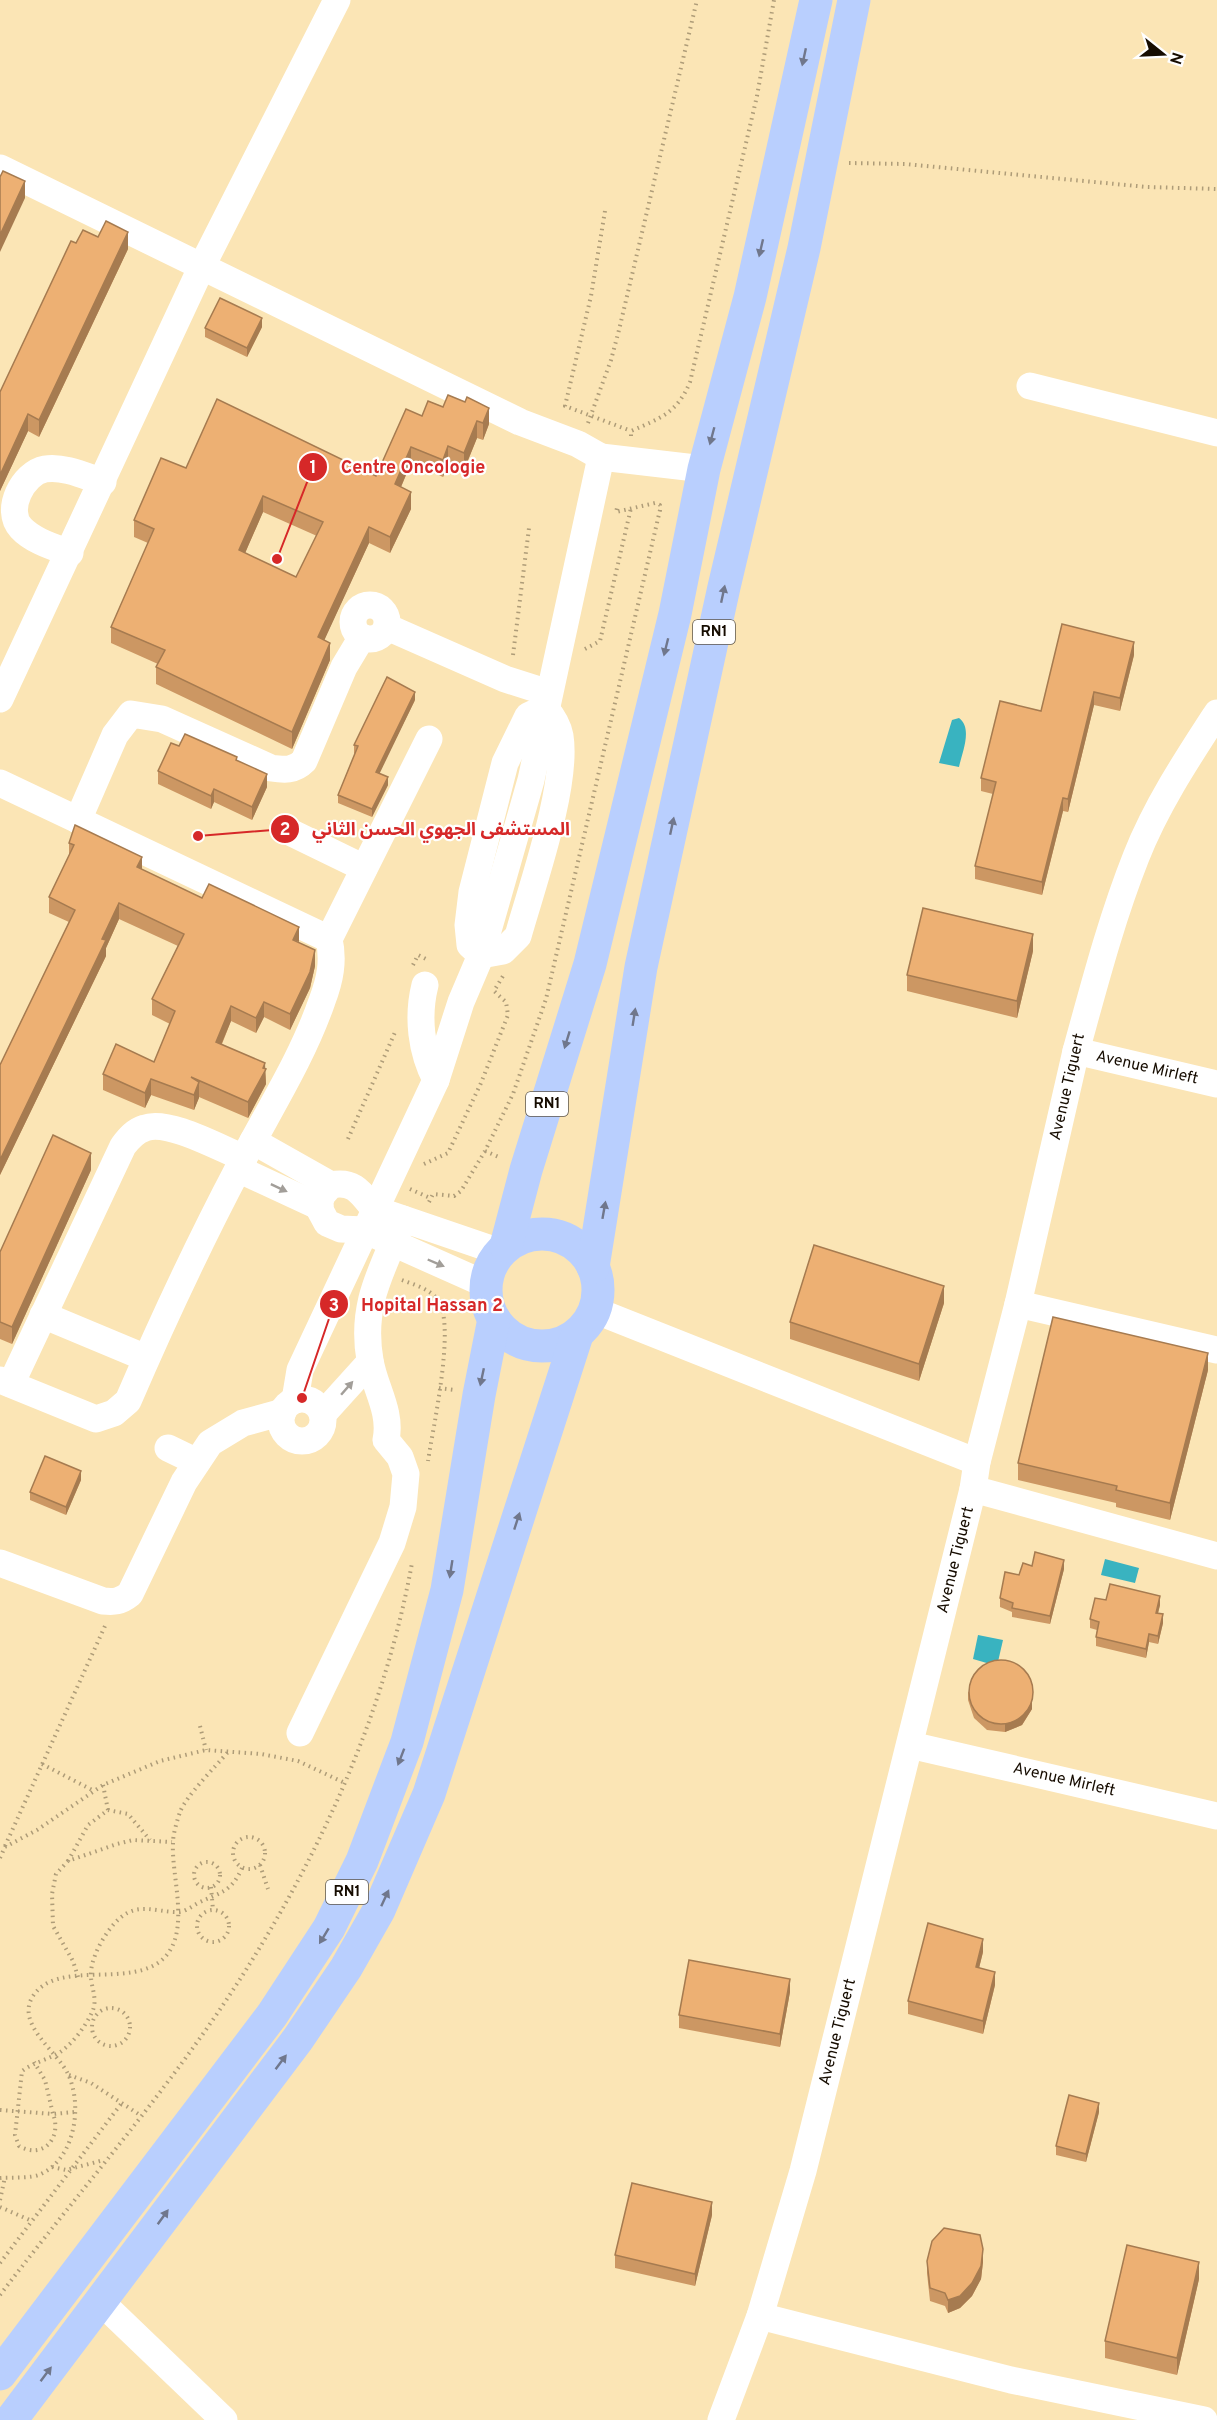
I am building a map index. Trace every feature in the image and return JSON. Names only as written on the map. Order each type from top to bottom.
[{"type":"highway","name":"RN1","points":[[0,2374],[272,2015],[329,1928],[362,1861],[407,1742],[447,1590],[494,1319],[488,1303],[487,1285],[490,1269],[503,1249],[590,964],[675,614],[704,470],[752,286],[816,0]]},
{"type":"highway","name":"RN1","points":[[11,2420],[298,2038],[346,1968],[379,1910],[429,1794],[598,1284],[593,1267],[641,967],[821,162],[854,0]]},
{"type":"highway","points":[[503,1249],[533,1236],[557,1236],[572,1243],[585,1253],[593,1267]]},
{"type":"highway","points":[[494,1319],[507,1334],[523,1343],[542,1347],[560,1344],[586,1322]]},
{"type":"street","points":[[0,699],[202,266],[337,0]]},
{"type":"street","points":[[0,168],[520,422],[602,454],[704,470]]},
{"type":"street","points":[[1030,386],[1217,433]]},
{"type":"street","points":[[370,1362],[323,1414],[320,1431],[312,1439],[301,1441],[290,1437],[283,1429],[300,1370],[436,1080],[461,1002],[481,955],[531,780],[602,454]]},
{"type":"street","points":[[70,553],[49,545],[20,528],[15,519],[18,493],[32,474],[44,469],[70,471],[103,482]]},
{"type":"street","points":[[78,820],[115,735],[131,714],[162,719],[271,768],[290,770],[298,767],[304,761],[344,667],[362,638],[354,629],[353,618],[363,606],[375,605],[384,611],[387,627],[547,700]]},
{"type":"street","name":"Avenue Tiguert","points":[[721,2420],[760,2316],[806,2159],[973,1489],[977,1462],[1018,1304],[1076,1051],[1102,956],[1136,856],[1180,770],[1217,713]]},
{"type":"street","points":[[326,1196],[245,1156],[161,1126],[146,1127],[132,1135],[123,1146],[43,1315],[5,1382],[96,1419],[105,1417],[128,1401],[146,1358],[245,1156],[306,1039],[322,1001],[332,968],[329,939],[429,739]]},
{"type":"street","points":[[0,783],[329,939]]},
{"type":"street","points":[[292,833],[364,868]]},
{"type":"street","points":[[436,1080],[429,1066],[422,1034],[420,1004],[422,975],[461,1002]]},
{"type":"street","name":"Avenue Mirleft","points":[[1076,1051],[1217,1084]]},
{"type":"street","points":[[369,1219],[355,1187],[341,1183],[326,1196],[322,1217],[333,1227],[369,1219],[398,1231],[421,1257],[487,1285]]},
{"type":"street","points":[[398,1231],[431,1227],[503,1249]]},
{"type":"street","points":[[300,1733],[392,1544],[403,1507],[406,1474],[400,1457],[386,1440],[388,1428],[380,1390],[370,1362],[368,1308],[398,1231]]},
{"type":"street","points":[[1018,1304],[1217,1350]]},
{"type":"street","points":[[43,1315],[146,1358]]},
{"type":"street","points":[[586,1322],[977,1462]]},
{"type":"street","points":[[0,1563],[103,1601],[116,1602],[130,1594],[184,1482],[210,1443],[243,1423],[289,1406],[312,1401],[323,1414]]},
{"type":"street","points":[[168,1448],[198,1462]]},
{"type":"street","points":[[973,1489],[1217,1556]]},
{"type":"street","name":"Avenue Mirleft","points":[[910,1745],[1217,1816]]},
{"type":"street","points":[[101,2302],[224,2420]]},
{"type":"street","points":[[760,2316],[1011,2380],[1204,2420]]},
{"type":"path","points":[[697,0],[616,340],[591,416],[602,454],[632,431],[674,410],[682,402],[690,382],[757,96],[774,0]]},
{"type":"path","points":[[821,162],[905,164],[1048,180],[1217,189]]},
{"type":"path","points":[[605,211],[591,296],[565,406],[632,431]]},
{"type":"path","points":[[431,1227],[436,1207],[428,1204],[433,1194],[454,1196],[461,1191],[485,1151],[513,1094],[542,1010],[557,956],[660,510],[660,505],[655,503],[616,512],[619,500]]},
{"type":"path","points":[[505,679],[512,660],[528,528]]},
{"type":"path","points":[[348,1139],[397,1028]]},
{"type":"path","points":[[421,1257],[416,1271],[404,1266],[398,1279],[431,1292],[445,1314],[442,1369],[427,1468]]},
{"type":"path","points":[[0,2295],[212,2021],[249,1966],[309,1861],[345,1783],[382,1679],[413,1556]]},
{"type":"path","points":[[0,1858],[116,1602]]},
{"type":"path","points":[[200,1726],[206,1750]]},
{"type":"path","points":[[5,1847],[37,1830],[103,1785],[160,1761],[206,1750],[261,1754],[298,1761],[345,1783]]},
{"type":"path","points":[[0,2200],[2,2177],[38,2175],[52,2167],[72,2135],[74,2112],[69,2075],[32,2025],[28,2010],[33,1996],[44,1985],[90,1975],[130,1974],[150,1968],[166,1957],[174,1938],[179,1913],[172,1842],[181,1810],[228,1752]]},
{"type":"path","points":[[42,1764],[94,1791]]},
{"type":"path","points":[[103,1785],[108,1810]]},
{"type":"path","points":[[78,1977],[73,1961],[53,1926],[52,1894],[56,1874],[68,1861],[88,1825],[108,1810],[128,1814],[150,1840]]},
{"type":"path","points":[[252,1837],[260,1841],[265,1849],[265,1858],[260,1865],[251,1869],[242,1868],[235,1862],[233,1853],[235,1844],[243,1838],[252,1837]]},
{"type":"path","points":[[68,1861],[133,1840],[172,1842]]},
{"type":"path","points":[[206,1862],[212,1863],[220,1872],[217,1884],[211,1887],[199,1885],[194,1874],[200,1864],[206,1862]]},
{"type":"path","points":[[260,1865],[267,1888]]},
{"type":"path","points":[[34,2062],[45,2080],[56,2121],[49,2144],[39,2152],[30,2152],[19,2146],[15,2135],[22,2071],[34,2062],[56,2055],[69,2045],[90,2020],[105,2008],[114,2008],[123,2012],[129,2019],[131,2029],[128,2037],[121,2044],[112,2047],[95,2040],[91,2031],[90,2020],[94,1997],[90,1975],[107,1931],[121,1917],[134,1910],[148,1907],[179,1913],[222,1894],[236,1881],[242,1868]]},
{"type":"path","points":[[211,1887],[214,1897],[213,1910]]},
{"type":"path","points":[[213,1910],[225,1915],[230,1928],[228,1935],[217,1942],[204,1940],[197,1928],[201,1916],[213,1910]]},
{"type":"path","points":[[69,2075],[91,2083],[140,2115]]},
{"type":"path","points":[[0,2262],[122,2104]]},
{"type":"path","points":[[0,2110],[53,2114],[74,2112]]},
{"type":"path","points":[[52,2167],[71,2169],[105,2160]]},
{"type":"path","points":[[0,2207],[32,2221]]},
{"type":"water","points":[[959,718],[963,722],[966,734],[959,767],[939,763],[952,720]]},
{"type":"water","points":[[1105,1559],[1139,1568],[1135,1583],[1101,1575]]},
{"type":"water","points":[[978,1635],[1003,1640],[997,1666],[973,1659]]},
{"type":"building","points":[[3,171],[25,181],[0,235],[0,177]]},
{"type":"building","points":[[106,221],[128,232],[39,420],[28,414],[0,475],[0,392],[71,241],[76,243],[83,230],[98,237]]},
{"type":"building","points":[[220,298],[262,318],[247,348],[205,328]]},
{"type":"building","points":[[448,395],[465,402],[467,397],[489,408],[483,423],[477,421],[464,453],[448,446],[443,460],[411,447],[395,484],[411,492],[390,537],[369,527],[318,637],[330,643],[292,732],[156,667],[165,650],[111,627],[154,529],[134,520],[161,458],[186,468],[217,399],[376,476],[406,409],[422,416],[428,401],[443,407]],"holes":[[[263,496],[323,522],[296,577],[239,550]]]},
{"type":"building","points":[[1062,624],[1134,642],[1120,698],[1094,692],[1068,799],[1063,798],[1042,882],[975,866],[996,782],[981,778],[1000,701],[1041,711]]},
{"type":"building","points":[[387,677],[415,692],[376,772],[388,777],[372,809],[338,795],[358,746],[354,745]]},
{"type":"building","points":[[185,734],[237,757],[236,760],[267,774],[252,807],[214,789],[211,796],[158,771],[171,743],[179,746]]},
{"type":"building","points":[[75,825],[142,857],[137,867],[202,898],[209,884],[299,927],[293,940],[315,950],[310,972],[290,1014],[264,1002],[256,1018],[231,1006],[216,1042],[265,1063],[263,1068],[266,1069],[248,1102],[191,1077],[199,1082],[194,1095],[151,1079],[145,1093],[103,1074],[116,1044],[154,1062],[175,1011],[152,999],[184,934],[119,903],[102,939],[106,940],[0,1160],[0,1065],[75,910],[49,897],[74,845],[69,843]]},
{"type":"building","points":[[923,908],[1033,934],[1017,1001],[907,975]]},
{"type":"building","points":[[53,1135],[91,1153],[12,1327],[0,1322],[0,1252]]},
{"type":"building","points":[[814,1245],[944,1286],[919,1364],[790,1322]]},
{"type":"building","points":[[1053,1317],[1208,1353],[1170,1503],[1116,1490],[1117,1486],[1018,1463]]},
{"type":"building","points":[[45,1456],[81,1471],[66,1507],[30,1492]]},
{"type":"building","points":[[1035,1552],[1064,1560],[1050,1616],[1012,1608],[1013,1603],[1000,1598],[1005,1572],[1019,1575],[1023,1563],[1032,1566]]},
{"type":"building","points":[[1110,1584],[1160,1596],[1156,1613],[1163,1614],[1158,1636],[1149,1634],[1146,1649],[1096,1637],[1099,1622],[1090,1619],[1095,1598],[1106,1600]]},
{"type":"building","points":[[1001,1660],[1019,1666],[1027,1674],[1033,1692],[1027,1710],[1019,1718],[1001,1724],[983,1718],[975,1710],[969,1692],[975,1674],[983,1666]]},
{"type":"building","points":[[928,1923],[983,1939],[976,1967],[995,1972],[983,2021],[908,2001]]},
{"type":"building","points":[[689,1960],[790,1979],[780,2034],[679,2015]]},
{"type":"building","points":[[1069,2095],[1099,2103],[1086,2154],[1056,2146]]},
{"type":"building","points":[[632,2183],[712,2202],[695,2274],[615,2255]]},
{"type":"building","points":[[944,2228],[980,2235],[983,2249],[981,2266],[972,2283],[960,2296],[948,2300],[945,2293],[930,2288],[927,2261],[932,2241]]},
{"type":"building","points":[[1127,2245],[1199,2262],[1177,2358],[1105,2341]]},
{"type":"place","name":"Centre Oncologie","points":[[277,559]]},
{"type":"place","name":"المستشفى الجهوي الحسن الثاني","points":[[198,836]]},
{"type":"place","name":"Hopital Hassan 2","points":[[302,1398]]}]
